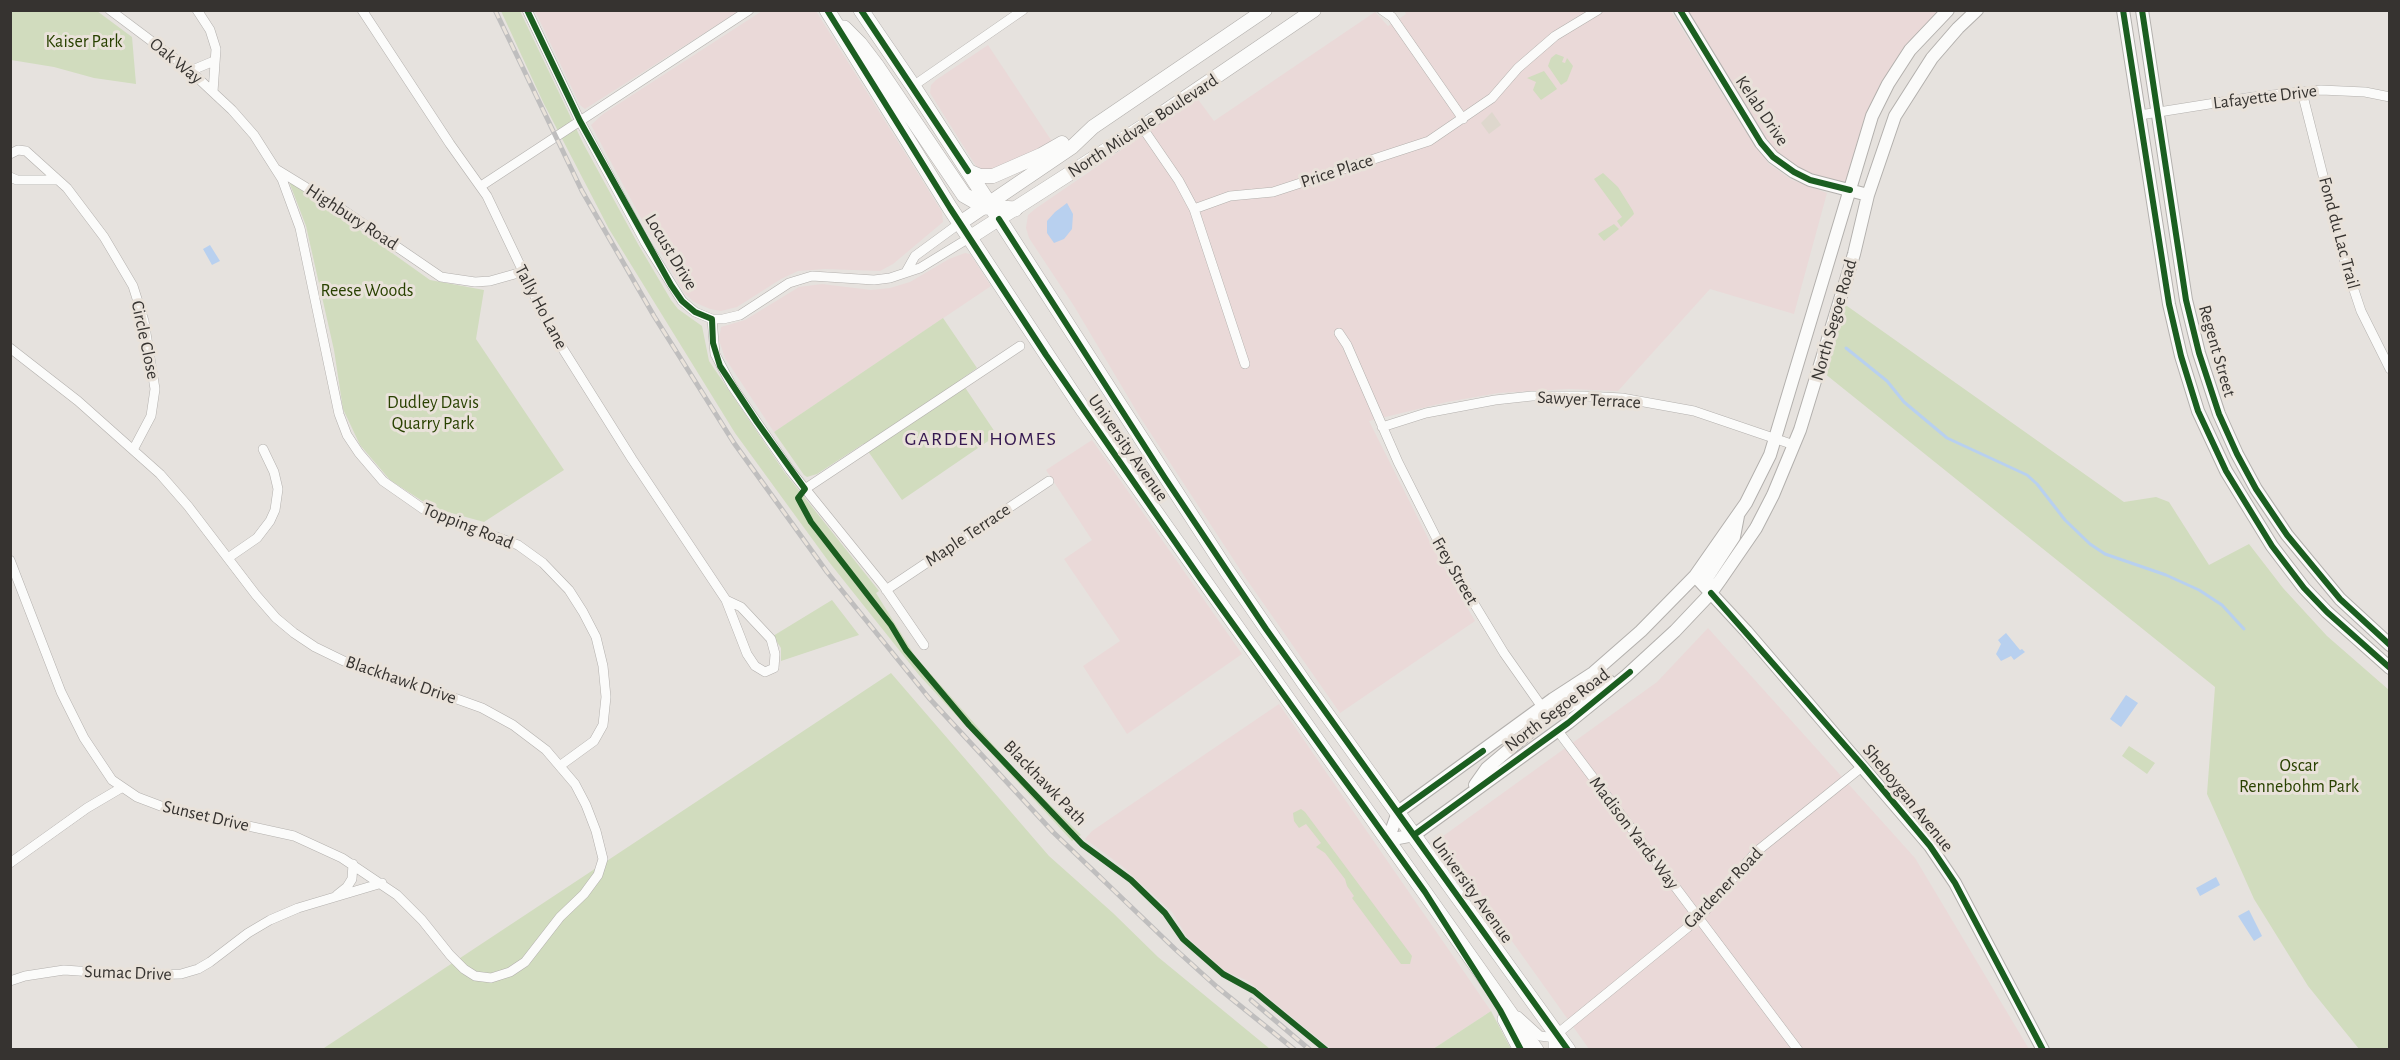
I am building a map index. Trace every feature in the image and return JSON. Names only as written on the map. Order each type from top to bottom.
[{"type":"main road","name":"University Avenue","points":[[861,10],[913,86],[991,210],[1227,571],[1568,1050]]},
{"type":"main road","name":"North Midvale Boulevard","points":[[960,224],[991,210],[1072,147],[1093,127],[1265,10]]},
{"type":"main road","name":"North Midvale Boulevard","points":[[1015,209],[1142,127],[1314,10]]},
{"type":"main road","name":"University Avenue","points":[[829,14],[969,238],[1100,435],[1536,1050]]},
{"type":"main road","points":[[829,14],[855,38],[871,57],[957,188],[971,201],[991,210],[1015,209]]},
{"type":"main road","points":[[968,171],[980,176],[993,176],[1041,155],[1093,127]]},
{"type":"main road","name":"North Midvale Boulevard","points":[[969,238],[991,210]]},
{"type":"main road","points":[[1425,892],[1500,1010],[1521,1050]]},
{"type":"street","name":"Oak Way","points":[[110,10],[190,71],[213,92]]},
{"type":"street","points":[[196,10],[210,30],[216,48],[213,92]]},
{"type":"street","name":"Tally Ho Lane","points":[[362,10],[450,144],[481,186],[551,330],[576,372],[726,600],[738,634],[755,666],[765,672],[774,668],[776,654],[771,639],[741,608],[726,600]]},
{"type":"street","name":"Locust Drive","points":[[528,10],[580,121],[670,285],[682,301],[695,312],[712,319]]},
{"type":"street","points":[[481,186],[749,10]]},
{"type":"street","points":[[913,86],[1023,10]]},
{"type":"street","points":[[1382,10],[1392,14],[1463,119]]},
{"type":"street","name":"Price Place","points":[[1194,209],[1230,196],[1273,192],[1420,145],[1492,98],[1509,77],[1544,45],[1598,10]]},
{"type":"street","name":"Kelab Drive","points":[[1680,10],[1761,143],[1773,157],[1810,180],[1868,195]]},
{"type":"street","name":"North Segoe Road","points":[[1398,812],[1615,655],[1695,576],[1738,514],[1767,462],[1776,438],[1872,116],[1888,84],[1910,50],[1948,10]]},
{"type":"street","name":"North Segoe Road","points":[[1388,840],[1414,835],[1558,731],[1603,696],[1642,661],[1711,593],[1756,528],[1782,479],[1817,380],[1854,254],[1868,195],[1886,140],[1906,96],[1963,15],[1977,10]]},
{"type":"street","name":"Regent Street","points":[[2123,10],[2169,304],[2181,356],[2198,411],[2241,498],[2272,546],[2304,588],[2356,639],[2390,668]]},
{"type":"street","name":"Regent Street","points":[[2142,10],[2186,300],[2199,353],[2220,414],[2256,489],[2287,536],[2340,599],[2390,645]]},
{"type":"street","points":[[190,71],[214,61]]},
{"type":"street","name":"Lafayette Drive","points":[[2140,115],[2302,92],[2341,90],[2390,97]]},
{"type":"street","name":"Highbury Road","points":[[213,92],[249,129],[276,169],[343,210],[441,277],[474,282],[490,281],[522,272]]},
{"type":"street","name":"Fond du Lac Trail","points":[[2302,92],[2344,263],[2361,311],[2390,369]]},
{"type":"street","points":[[1142,127],[1179,181],[1194,209],[1245,364]]},
{"type":"street","name":"Circle Close","points":[[10,154],[18,150],[26,151],[76,198],[104,237],[128,277],[139,301],[155,389],[151,416],[133,450]]},
{"type":"street","name":"Topping Road","points":[[276,169],[283,181],[300,228],[339,414],[347,435],[359,453],[383,481],[426,511],[518,545],[543,563],[569,590],[596,637],[603,666],[606,697],[603,725],[594,741],[561,765]]},
{"type":"street","points":[[10,177],[17,180],[56,180]]},
{"type":"street","points":[[906,272],[915,256],[960,224]]},
{"type":"street","points":[[924,645],[886,590],[805,489],[762,430],[720,366],[713,343],[712,319],[740,315],[789,283],[812,276],[883,280],[928,263],[969,238]]},
{"type":"street","name":"Frey Street","points":[[1339,333],[1347,345],[1382,427],[1447,559],[1504,653],[1542,707]]},
{"type":"street","points":[[805,489],[1020,346]]},
{"type":"street","name":"Blackhawk Drive","points":[[10,348],[78,401],[169,484],[276,618],[315,647],[354,666],[482,708],[513,725],[546,750],[561,765],[575,784],[596,831],[603,859],[598,875],[584,894],[560,917],[525,962],[510,972],[497,976]]},
{"type":"street","name":"Sawyer Terrace","points":[[1382,427],[1426,413],[1495,400],[1532,396],[1584,396],[1622,399],[1694,411],[1794,445]]},
{"type":"street","points":[[228,558],[257,538],[275,510],[278,489],[274,472],[263,449]]},
{"type":"street","name":"Maple Terrace","points":[[886,590],[1049,481]]},
{"type":"street","points":[[1711,593],[1707,578],[1734,537],[1738,514]]},
{"type":"street","name":"Sunset Drive","points":[[10,560],[61,692],[96,759],[121,788],[166,808],[294,836],[352,864],[397,895],[464,969],[475,976],[491,978],[497,976]]},
{"type":"street","name":"Sheboygan Avenue","points":[[1695,576],[1911,822],[1947,871],[2043,1050]]},
{"type":"street","points":[[1542,707],[1549,711],[1561,711],[1642,661]]},
{"type":"street","points":[[1466,796],[1487,768],[1539,724],[1544,715],[1542,707]]},
{"type":"street","name":"Madison Yards Way","points":[[1558,731],[1797,1050]]},
{"type":"street","name":"Gardener Road","points":[[1557,1034],[1698,919],[1756,852],[1863,766]]},
{"type":"street","points":[[10,863],[87,808],[121,788]]},
{"type":"street","points":[[1388,840],[1398,812]]},
{"type":"street","points":[[335,897],[347,887],[352,879],[352,864]]},
{"type":"street","name":"Sumac Drive","points":[[10,981],[25,976],[64,970],[136,975],[181,974],[198,969],[210,962],[248,933],[270,920],[335,897],[382,884]]},
{"type":"street","points":[[1507,1007],[1540,1036],[1546,1038],[1557,1034]]},
{"type":"street","points":[[1553,1050],[1553,1042],[1557,1034]]},
{"type":"shaded area","points":[[1404,10],[1671,11],[1744,129],[1769,164],[1792,180],[1827,193],[1794,314],[1710,289],[1618,391],[1569,389],[1498,393],[1447,402],[1369,421],[1433,548],[1475,621],[1340,713],[1247,580],[1140,417],[1074,306],[1029,238],[1026,228],[1028,215],[1035,209],[1197,98],[1214,121],[1375,12],[1388,26],[1406,14]]},
{"type":"shaded area","points":[[535,11],[739,11],[585,109],[580,105]]},
{"type":"shaded area","points":[[762,11],[816,11],[942,212],[943,222],[893,264],[880,271],[825,269],[798,271],[737,307],[721,311],[694,302],[685,294],[591,125],[603,114]]},
{"type":"shaded area","points":[[1680,11],[1948,11],[1888,84],[1850,190],[1783,165]]},
{"type":"shaded area","points":[[988,45],[1053,143],[991,172],[976,166],[930,93],[931,85],[936,80]]},
{"type":"shaded area","points":[[1492,112],[1501,125],[1489,134],[1481,123]]},
{"type":"shaded area","points":[[965,253],[970,254],[991,286],[774,432],[725,358],[719,340],[721,327],[745,320],[799,287],[822,284],[871,290],[890,288],[910,282],[949,259]]},
{"type":"shaded area","points":[[1092,440],[1242,654],[1127,734],[1083,666],[1120,641],[1064,559],[1092,540],[1046,470]]},
{"type":"shaded area","points":[[1708,628],[1915,858],[2029,1049],[1589,1049],[1439,839],[1657,682]]},
{"type":"shaded area","points":[[1279,704],[1491,1011],[1433,1049],[1331,1049],[1248,981],[1225,971],[1187,937],[1172,912],[1122,866],[1085,839],[1092,831]]},
{"type":"green space","name":"Kaiser Park","points":[[10,11],[97,11],[132,37],[136,84],[94,78],[54,67],[11,60]]},
{"type":"green space","points":[[501,11],[520,11],[583,143],[638,244],[678,309],[702,326],[709,361],[785,473],[879,591],[876,593],[915,656],[1018,773],[1081,835],[1072,841],[919,675],[829,562],[735,433],[609,229],[544,104]]},
{"type":"green space","points":[[1556,54],[1564,57],[1562,62],[1565,63],[1567,58],[1573,66],[1567,81],[1561,85],[1548,66],[1551,58]]},
{"type":"green space","points":[[1544,71],[1557,89],[1541,100],[1533,90],[1536,82],[1527,78]]},
{"type":"green space","points":[[1603,173],[1618,187],[1634,214],[1621,227],[1617,221],[1622,217],[1594,179]]},
{"type":"green space","name":"Dudley Davis Quarry Park","points":[[288,179],[430,280],[484,290],[476,339],[564,470],[484,522],[433,508],[390,480],[360,445],[343,409],[334,350],[306,226]]},
{"type":"green space","points":[[1614,224],[1619,229],[1604,241],[1598,234]]},
{"type":"green space","name":"Oscar Rennebohm Park","points":[[1840,301],[2124,502],[2156,497],[2169,502],[2209,565],[2249,544],[2283,588],[2327,636],[2389,690],[2389,1049],[2359,1049],[2308,986],[2254,899],[2207,794],[2215,687],[1819,369]]},
{"type":"green space","points":[[943,318],[977,368],[960,380],[997,435],[902,500],[863,444],[817,474],[807,477],[804,475],[774,432]]},
{"type":"green space","points":[[832,600],[859,635],[781,661],[781,648],[773,636]]},
{"type":"green space","points":[[891,673],[1049,856],[1158,957],[1270,1049],[321,1050]]},
{"type":"green space","points":[[2129,746],[2155,763],[2147,774],[2122,756]]},
{"type":"green space","points":[[1301,809],[1412,956],[1410,964],[1401,964],[1352,898],[1354,896],[1345,879],[1325,853],[1316,847],[1321,843],[1306,824],[1299,828],[1294,821],[1293,813]]},
{"type":"green space","points":[[1491,1011],[1511,1049],[1433,1049],[1482,1017]]},
{"type":"water","points":[[1067,203],[1073,214],[1072,229],[1064,239],[1054,243],[1047,233],[1047,221]]},
{"type":"water","points":[[210,245],[220,261],[212,265],[203,249]]},
{"type":"water","points":[[2006,633],[2020,650],[2025,652],[2014,660],[2011,656],[2001,661],[1996,654],[2001,644],[1998,640]]},
{"type":"water","points":[[2126,695],[2138,703],[2121,727],[2110,719]]},
{"type":"water","points":[[2216,877],[2220,885],[2200,896],[2196,888]]},
{"type":"water","points":[[2249,910],[2262,936],[2254,941],[2238,916]]},
{"type":"waterway","points":[[1846,348],[1887,381],[1904,402],[1947,438],[2027,475],[2037,484],[2065,520],[2090,544],[2105,554],[2166,575],[2199,590],[2222,605],[2244,629]]},
{"type":"railway","points":[[495,10],[582,191],[654,316],[734,443],[827,572],[929,698],[1053,832],[1217,987],[1295,1050]]},
{"type":"railway","points":[[1251,1000],[1310,1050]]},
{"type":"cycle path","name":"Blackhawk Path","points":[[527,10],[580,121],[671,285],[682,301],[695,312],[712,319],[713,343],[720,366],[805,489],[798,498],[811,522],[891,625],[906,650],[969,725],[1082,844],[1131,880],[1165,913],[1183,939],[1223,974],[1254,991],[1326,1050]]},
{"type":"cycle path","points":[[827,10],[950,208],[1046,355],[1200,578],[1425,892],[1500,1010],[1521,1050]]},
{"type":"cycle path","points":[[861,10],[968,171]]},
{"type":"cycle path","points":[[1680,10],[1761,143],[1773,157],[1810,180],[1850,190]]},
{"type":"cycle path","points":[[2123,10],[2169,304],[2181,356],[2198,411],[2226,471],[2272,546],[2304,588],[2327,612],[2390,668]]},
{"type":"cycle path","points":[[2142,10],[2186,300],[2199,353],[2219,414],[2256,489],[2287,535],[2340,599],[2390,645]]},
{"type":"cycle path","points":[[999,219],[1165,478],[1266,629],[1568,1050]]},
{"type":"cycle path","points":[[1711,593],[1930,846],[1955,883],[2043,1050]]},
{"type":"cycle path","points":[[1414,835],[1568,723],[1630,672]]},
{"type":"cycle path","points":[[1398,812],[1483,751]]},
{"type":"district","name":"GARDEN HOMES","points":[[981,439]]},
{"type":"park label","name":"Reese Woods","points":[[367,291]]}]
